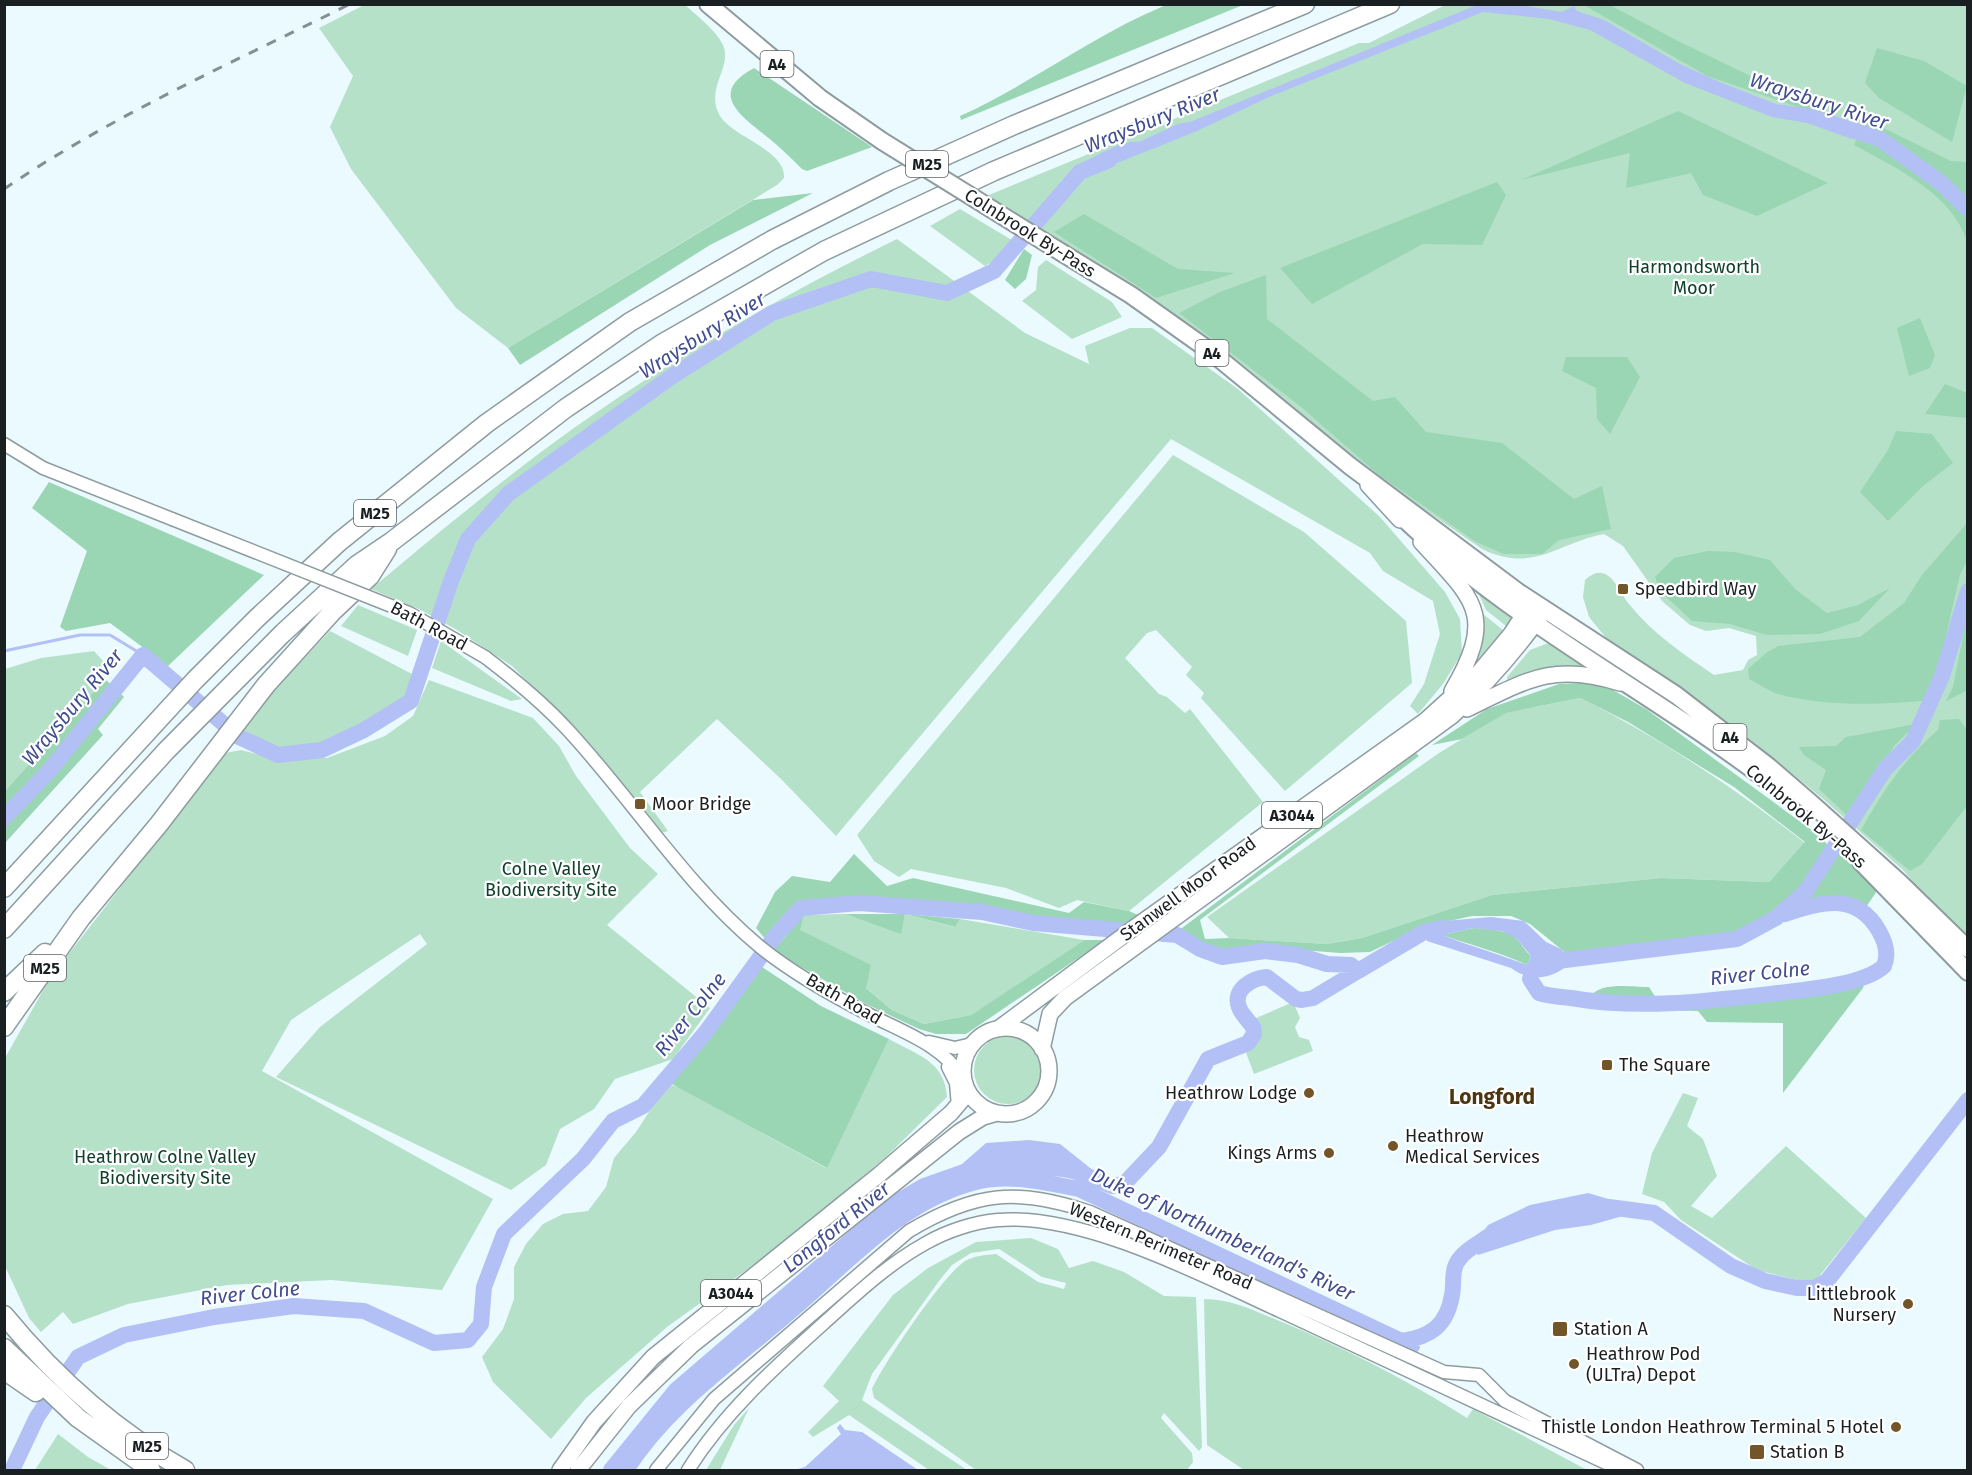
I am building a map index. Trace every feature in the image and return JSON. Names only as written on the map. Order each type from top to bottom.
[{"type":"highway","name":"Colnbrook By-Pass","points":[[708,4],[820,98],[882,141],[1131,295],[1210,351],[1350,466]]},
{"type":"highway","name":"M25","points":[[4,888],[173,702],[322,558],[405,487],[487,423],[630,322],[772,240],[889,181],[1014,125],[1305,4]]},
{"type":"highway","name":"M25","points":[[4,929],[217,699],[283,633],[357,565],[391,542],[566,408],[663,343],[815,256],[994,171],[1390,4]]},
{"type":"highway","name":"A4","points":[[1350,466],[1535,612]]},
{"type":"highway","name":"M25","points":[[4,1027],[81,918],[298,648],[370,576],[391,542]]},
{"type":"highway","name":"Colnbrook By-Pass","points":[[1535,612],[1635,688],[1718,743],[1806,806]]},
{"type":"highway","name":"Colnbrook By-Pass","points":[[1535,612],[1676,695],[1968,949]]},
{"type":"highway","name":"Colnbrook By-Pass","points":[[1858,852],[1968,972]]},
{"type":"highway","name":"M25","points":[[4,992],[81,918]]},
{"type":"highway","name":"M25","points":[[4,1315],[68,1384],[110,1420],[185,1470]]},
{"type":"highway","name":"M25","points":[[4,1348],[12,1370],[151,1470]]},
{"type":"main road","points":[[1350,466],[1462,588],[1472,604],[1477,625],[1473,649],[1448,710]]},
{"type":"main road","name":"Stanwell Moor Road","points":[[1042,1049],[1050,1014],[1065,998],[1492,679],[1523,643],[1535,612]]},
{"type":"main road","points":[[1448,710],[1549,675],[1584,673],[1635,688]]},
{"type":"main road","name":"Stanwell Moor Road","points":[[998,1029],[1113,943],[1426,720],[1448,710]]},
{"type":"main road","points":[[998,1029],[1020,1029],[1029,1034],[1042,1049],[1050,1072],[1041,1096],[1021,1111],[997,1113],[979,1105],[968,1093],[963,1078],[963,1064],[972,1044],[980,1036],[998,1029]]},
{"type":"main road","name":"A3044","points":[[560,1470],[594,1422],[653,1357],[880,1174],[958,1106],[968,1093]]},
{"type":"main road","name":"A3044","points":[[578,1470],[629,1406],[690,1346],[959,1132],[983,1117],[997,1113]]},
{"type":"street","name":"Bath Road","points":[[4,444],[43,468],[409,613],[485,657],[537,699],[567,729],[690,880],[758,945],[831,993],[935,1049],[955,1065],[963,1078]]},
{"type":"street","name":"Bath Road","points":[[919,1039],[955,1048],[972,1044]]},
{"type":"street","points":[[935,1049],[956,1083],[958,1106]]},
{"type":"street","name":"Western Perimeter Road","points":[[656,1470],[714,1399],[909,1231],[946,1210],[980,1200],[1012,1196],[1044,1198],[1090,1212],[1444,1372],[1479,1375],[1505,1401],[1619,1466],[1637,1470]]},
{"type":"street","name":"Western Perimeter Road","points":[[688,1470],[720,1425],[757,1385],[864,1288],[902,1257],[927,1242],[962,1228],[998,1220],[1055,1223],[1119,1242],[1298,1319],[1558,1442],[1629,1470]]},
{"type":"street","name":"Western Perimeter Road","points":[[1558,1442],[1604,1470]]},
{"type":"green space","points":[[364,5],[685,5],[711,29],[723,45],[724,62],[715,96],[720,116],[736,131],[777,159],[784,178],[777,185],[508,348],[456,308],[351,169],[330,127],[353,76],[319,28]]},
{"type":"green space","points":[[1166,5],[1243,5],[961,120],[960,116],[1113,31]]},
{"type":"green space","name":"Harmondsworth Moor","points":[[1445,5],[1967,5],[1967,948],[1904,871],[1822,798],[1740,731],[1607,639],[1589,617],[1583,597],[1585,580],[1597,573],[1607,575],[1638,615],[1658,634],[1714,675],[1743,670],[1748,660],[1757,655],[1756,636],[1729,628],[1706,631],[1690,625],[1662,601],[1623,546],[1604,534],[1531,558],[1500,556],[1482,549],[1355,462],[1293,406],[1206,338],[984,197],[1359,43],[1369,43]]},
{"type":"green space","points":[[1584,5],[1610,5],[1676,40],[1854,126],[1707,76]]},
{"type":"green space","points":[[1877,48],[1924,61],[1967,86],[1952,142],[1879,98],[1865,83]]},
{"type":"green space","points":[[754,68],[872,147],[807,171],[802,169],[741,115],[734,106],[731,97],[732,88],[739,78]]},
{"type":"green space","points":[[1678,111],[1828,183],[1757,216],[1703,195],[1691,173],[1626,188],[1630,153],[1521,180]]},
{"type":"green space","points":[[1865,119],[1951,161],[1967,162],[1967,241],[1959,224],[1935,196],[1904,173],[1854,145]]},
{"type":"green space","points":[[1497,182],[1506,195],[1482,245],[1423,244],[1312,304],[1280,268]]},
{"type":"green space","points":[[813,193],[710,245],[520,365],[508,348],[753,200]]},
{"type":"green space","points":[[960,209],[1015,242],[1009,253],[985,266],[930,226]]},
{"type":"green space","points":[[1084,214],[1178,269],[1235,273],[1156,298],[1054,232]]},
{"type":"green space","points":[[897,239],[1025,333],[1089,364],[1085,346],[1130,328],[1152,328],[1238,389],[1380,517],[1445,592],[1460,619],[1462,653],[1443,684],[1418,714],[1410,706],[1424,684],[1440,634],[1433,601],[1383,571],[1370,553],[1171,439],[836,836],[781,779],[717,719],[640,792],[668,831],[661,833],[582,736],[512,666],[457,630],[419,609],[371,589],[522,467],[613,401],[732,327]]},
{"type":"green space","points":[[1024,249],[1032,255],[1026,279],[1015,289],[1005,280]]},
{"type":"green space","points":[[1046,260],[1112,302],[1122,317],[1072,339],[1022,301],[1036,290],[1038,267]]},
{"type":"green space","points":[[1266,275],[1267,319],[1373,401],[1395,397],[1426,432],[1502,443],[1574,499],[1602,486],[1611,529],[1559,540],[1542,554],[1504,554],[1476,542],[1379,475],[1300,406],[1179,313],[1220,292]]},
{"type":"green space","points":[[1920,318],[1935,355],[1930,368],[1909,376],[1897,328]]},
{"type":"green space","points":[[1566,357],[1627,357],[1640,377],[1610,434],[1597,419],[1596,388],[1562,371]]},
{"type":"green space","points":[[1945,384],[1967,393],[1967,418],[1925,414]]},
{"type":"green space","points":[[1896,431],[1932,434],[1953,463],[1923,486],[1888,521],[1860,492],[1888,450]]},
{"type":"green space","points":[[1173,455],[1304,532],[1406,621],[1412,683],[1285,791],[1201,698],[1204,693],[1186,675],[1192,667],[1156,630],[1147,633],[1125,658],[1159,694],[1167,697],[1185,713],[1190,709],[1263,802],[1129,911],[1077,900],[1059,908],[1006,888],[911,869],[899,877],[874,861],[857,835]]},
{"type":"green space","points":[[49,482],[264,575],[168,666],[110,623],[66,631],[60,627],[87,551],[32,508]]},
{"type":"green space","points":[[1967,523],[1967,561],[1960,575],[1931,700],[1874,704],[1815,701],[1778,694],[1749,679],[1748,669],[1778,646],[1860,637],[1904,603],[1922,575]]},
{"type":"green space","points":[[1708,551],[1735,552],[1770,560],[1795,589],[1827,613],[1858,605],[1890,588],[1859,621],[1820,634],[1767,635],[1730,624],[1692,621],[1661,592],[1655,577],[1674,558]]},
{"type":"green space","points":[[1480,590],[1513,617],[1506,626],[1486,610],[1478,592]]},
{"type":"green space","points":[[358,605],[417,630],[408,656],[341,626]]},
{"type":"green space","points":[[1483,614],[1503,630],[1476,662],[1482,643]]},
{"type":"green space","points":[[1967,616],[1966,691],[1946,701],[1953,687]]},
{"type":"green space","points":[[330,631],[412,674],[406,698],[370,723],[320,747],[277,748],[243,731],[274,690]]},
{"type":"green space","points":[[441,641],[522,699],[511,701],[432,668]]},
{"type":"green space","points":[[1551,642],[1594,668],[1508,683],[1507,677],[1530,650]]},
{"type":"green space","points":[[94,651],[104,662],[105,679],[5,791],[5,669],[41,658]]},
{"type":"green space","points":[[105,679],[124,697],[98,729],[103,735],[5,843],[5,791]]},
{"type":"green space","points":[[429,680],[533,718],[559,746],[576,776],[630,848],[658,874],[607,925],[710,1008],[673,1059],[615,1079],[594,1109],[560,1129],[546,1165],[511,1190],[276,1077],[320,1027],[427,944],[420,934],[291,1020],[262,1071],[493,1199],[442,1290],[331,1280],[227,1285],[128,1304],[73,1324],[63,1312],[41,1332],[29,1318],[5,1266],[5,1058],[50,978],[225,753],[241,750],[272,758],[327,758],[385,736],[413,716]]},
{"type":"green space","points":[[1599,682],[1646,709],[1824,839],[1829,849],[1800,887],[1768,916],[1734,933],[1645,947],[1601,959],[1567,954],[1530,924],[1511,916],[1472,916],[1422,927],[1370,952],[1340,953],[1250,946],[1226,950],[1192,940],[1178,931],[1416,753],[1419,756],[1200,920],[1205,939],[1229,938],[1327,944],[1362,938],[1492,895],[1661,878],[1769,882],[1805,842],[1734,787],[1628,722],[1580,698],[1506,713],[1462,739],[1432,745],[1487,709],[1559,684]]},
{"type":"green space","points":[[1580,698],[1640,730],[1696,765],[1751,802],[1805,843],[1769,882],[1661,878],[1492,895],[1362,938],[1327,944],[1229,938],[1207,917],[1439,753],[1505,713]]},
{"type":"green space","points":[[1959,719],[1967,730],[1967,806],[1922,864],[1910,871],[1861,830],[1895,776],[1938,730],[1940,720]]},
{"type":"green space","points":[[1916,724],[1894,746],[1853,821],[1819,789],[1826,770],[1804,755],[1799,747],[1836,746],[1846,737]]},
{"type":"green space","points":[[1840,852],[1877,891],[1866,907],[1831,899],[1803,904],[1818,879]]},
{"type":"green space","points":[[854,854],[887,886],[913,878],[1069,913],[1084,902],[1138,915],[1116,930],[957,904],[878,898],[837,899],[797,902],[767,941],[756,928],[775,892],[792,876],[830,882]]},
{"type":"green space","points":[[845,914],[900,933],[905,914],[954,927],[960,919],[1084,940],[971,1015],[924,1024],[892,1010],[799,930],[804,915]]},
{"type":"green space","points":[[845,914],[905,914],[901,934]]},
{"type":"green space","points":[[905,914],[960,919],[955,927]]},
{"type":"green space","points":[[804,915],[800,930],[871,965],[866,988],[892,1010],[924,1024],[971,1015],[1084,940],[1105,940],[966,1034],[936,1034],[919,1029],[866,1004],[773,951]]},
{"type":"green space","points":[[1474,928],[1502,931],[1512,935],[1531,956],[1527,965],[1496,952],[1442,935]]},
{"type":"green space","points":[[762,967],[821,1006],[889,1039],[827,1168],[668,1082],[711,1036]]},
{"type":"green space","points":[[1865,980],[1863,988],[1783,1093],[1783,1023],[1707,1022],[1698,1011],[1589,1009],[1589,1005],[1657,1007],[1728,1004],[1799,995]]},
{"type":"green space","points":[[1609,987],[1649,987],[1656,998],[1590,997],[1595,992]]},
{"type":"green space","points":[[1293,1002],[1300,1018],[1295,1027],[1299,1037],[1309,1040],[1313,1051],[1254,1074],[1245,1050],[1258,1034],[1254,1019]]},
{"type":"green space","points":[[1015,1036],[1027,1042],[1036,1051],[1042,1063],[1040,1083],[1032,1094],[1015,1104],[1001,1104],[984,1094],[976,1083],[974,1063],[984,1046],[995,1038]]},
{"type":"green space","points":[[889,1039],[928,1060],[935,1067],[945,1085],[947,1097],[885,1158],[770,1253],[667,1327],[586,1398],[551,1439],[493,1382],[482,1357],[503,1329],[514,1299],[514,1267],[526,1244],[543,1224],[563,1214],[588,1211],[606,1187],[614,1158],[636,1132],[667,1084],[678,1087],[826,1168]]},
{"type":"green space","points":[[1683,1093],[1698,1098],[1687,1126],[1703,1139],[1717,1176],[1691,1206],[1712,1218],[1786,1146],[1866,1218],[1813,1284],[1757,1270],[1681,1220],[1664,1202],[1642,1194],[1652,1153]]},
{"type":"green space","points":[[1031,1238],[1058,1249],[1069,1268],[1093,1261],[1124,1272],[1164,1296],[1196,1297],[1202,1447],[1199,1451],[1164,1413],[1161,1418],[1192,1453],[1193,1462],[1187,1470],[976,1470],[874,1398],[872,1389],[901,1341],[943,1283],[965,1261],[996,1254],[1038,1282],[1064,1289],[1066,1283],[1042,1277],[999,1249],[971,1253],[952,1265],[872,1374],[862,1400],[967,1470],[929,1470],[849,1415],[813,1437],[808,1432],[839,1401],[823,1386],[893,1295],[928,1268],[976,1242]]},
{"type":"green space","points":[[1204,1299],[1236,1304],[1311,1335],[1401,1379],[1467,1418],[1473,1409],[1587,1470],[1244,1470],[1207,1445]]},
{"type":"green space","points":[[749,1408],[720,1470],[706,1470],[734,1425]]},
{"type":"green space","points":[[58,1434],[88,1457],[111,1470],[35,1470]]},
{"type":"water","points":[[1477,5],[1519,5],[1562,12],[1574,6],[1577,11],[1604,20],[1680,64],[1722,83],[1776,104],[1812,109],[1858,125],[1852,139],[1807,123],[1772,117],[1685,83],[1590,30],[1549,19],[1483,12],[1269,97],[1197,131],[1092,173],[1086,161],[1119,145],[1139,142],[1178,124],[1190,122]]},
{"type":"water","points":[[1491,917],[1524,921],[1546,942],[1561,949],[1573,961],[1551,975],[1527,976],[1511,968],[1427,941],[1420,928],[1444,921]],"holes":[[[1474,928],[1502,931],[1517,939],[1531,956],[1527,965],[1442,935]]]},
{"type":"water","points":[[1029,1140],[1060,1144],[1099,1175],[1095,1184],[1063,1177],[1005,1172],[957,1180],[953,1172],[986,1143]]},
{"type":"water","points":[[1588,1193],[1632,1206],[1630,1214],[1591,1225],[1555,1230],[1478,1255],[1472,1247],[1488,1225],[1530,1205]]},
{"type":"water","points":[[840,1424],[845,1430],[862,1432],[918,1470],[794,1470],[805,1467],[841,1434],[837,1428]]},
{"type":"waterway","name":"Wraysbury River","points":[[1834,124],[1880,139],[1941,183],[1968,209]]},
{"type":"waterway","name":"Wraysbury River","points":[[4,818],[50,770],[143,655],[239,737],[278,755],[322,750],[364,730],[411,701],[451,581],[468,539],[508,494],[671,377],[772,313],[871,279],[947,293],[994,271],[1080,172],[1109,160]]},
{"type":"waterway","name":"River Colne","points":[[1552,957],[1557,961],[1737,939],[1776,918],[1806,891],[1885,769],[1913,741],[1942,676],[1968,591]]},
{"type":"waterway","points":[[4,651],[80,635],[110,635],[143,655]]},
{"type":"waterway","name":"River Colne","points":[[12,1470],[37,1417],[78,1357],[124,1335],[214,1317],[294,1306],[364,1311],[434,1343],[468,1340],[481,1324],[484,1287],[504,1234],[583,1159],[613,1121],[643,1106],[706,1032],[777,934],[801,908],[859,903],[982,912],[1033,923],[1177,935],[1200,949],[1222,957],[1265,951],[1298,955],[1327,964],[1351,965],[1358,971],[1424,932],[1442,928]]},
{"type":"waterway","name":"River Colne","points":[[1542,961],[1533,970],[1530,979],[1539,993],[1597,1002],[1649,1004],[1700,1001],[1818,988],[1863,978],[1884,966],[1886,948],[1883,940],[1870,919],[1860,910],[1849,905],[1825,903],[1785,914]]},
{"type":"waterway","name":"Longford River","points":[[1077,1172],[1112,1186],[1124,1184],[1159,1147],[1208,1059],[1248,1043],[1254,1034],[1253,1027],[1241,1012],[1238,1001],[1241,990],[1250,982],[1267,977],[1296,999],[1302,1000],[1313,998],[1358,971]]},
{"type":"waterway","name":"Duke of Northumberland's River","points":[[1609,1207],[1654,1213],[1731,1266],[1765,1281],[1797,1288],[1815,1288],[1827,1281],[1968,1100]]},
{"type":"waterway","name":"Longford River","points":[[611,1470],[676,1390],[892,1205],[924,1186],[975,1168]]},
{"type":"waterway","name":"Duke of Northumberland's River","points":[[626,1470],[662,1424],[703,1384],[877,1235],[924,1203],[949,1191],[989,1179],[1028,1180],[1079,1189],[1412,1346]]},
{"type":"waterway","name":"Duke of Northumberland's River","points":[[1402,1341],[1429,1333],[1441,1322],[1450,1306],[1457,1262],[1469,1249],[1489,1236]]},
{"type":"railway","points":[[4,189],[45,162],[131,113],[350,4]]},
{"type":"place","name":"Speedbird Way","points":[[1623,589]]},
{"type":"place","name":"Moor Bridge","points":[[640,804]]},
{"type":"place","name":"The Square","points":[[1607,1065]]},
{"type":"place","name":"Heathrow Lodge","points":[[1309,1093]]},
{"type":"place","name":"Heathrow Medical Services","points":[[1393,1146]]},
{"type":"place","name":"Kings Arms","points":[[1329,1153]]},
{"type":"place","name":"Littlebrook Nursery","points":[[1908,1304]]},
{"type":"place","name":"Station A","points":[[1560,1329]]},
{"type":"place","name":"Heathrow Pod (ULTra) Depot","points":[[1574,1364]]},
{"type":"place","name":"Thistle London Heathrow Terminal 5 Hotel","points":[[1896,1427]]},
{"type":"place","name":"Station B","points":[[1757,1452]]},
{"type":"district","name":"Longford","points":[[1492,1097]]},
{"type":"park label","name":"Colne Valley Biodiversity Site","points":[[551,879]]},
{"type":"park label","name":"Heathrow Colne Valley Biodiversity Site","points":[[165,1167]]}]
